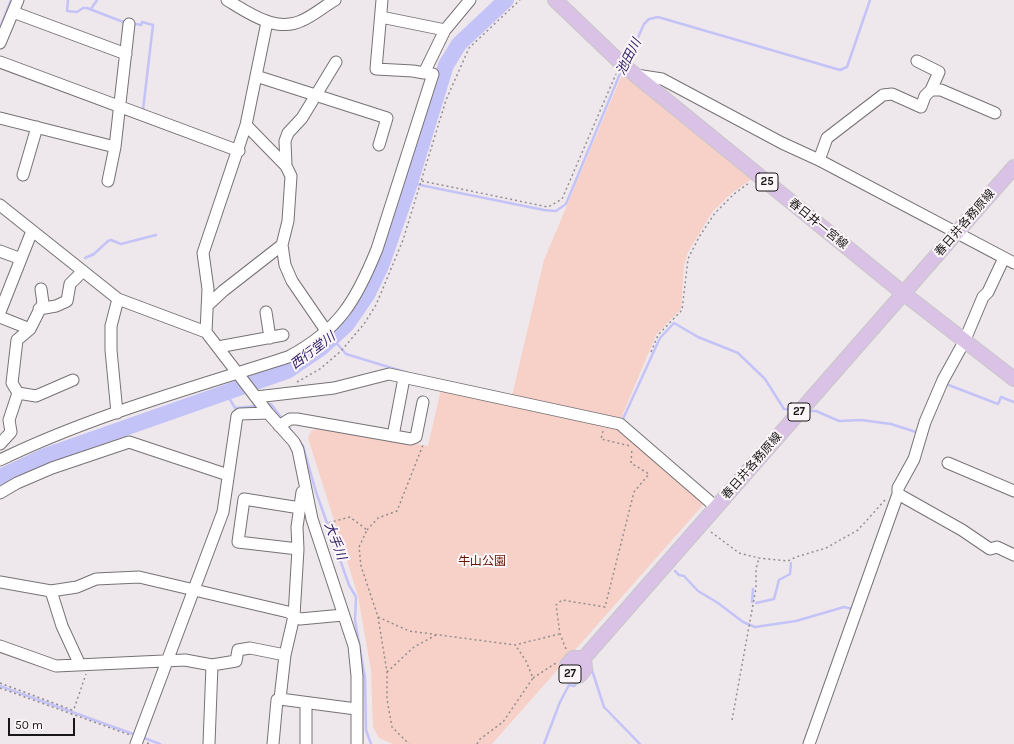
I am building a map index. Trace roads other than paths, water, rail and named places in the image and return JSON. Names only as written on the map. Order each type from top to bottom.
[{"type":"main road","name":"春日井一宮線","points":[[555,0],[627,69],[964,342],[1014,379]]},
{"type":"main road","name":"春日井各務原線","points":[[584,658],[1014,167]]},
{"type":"street","points":[[0,43],[18,0]]},
{"type":"street","points":[[227,0],[253,16],[267,22],[283,24],[300,22],[333,0]]},
{"type":"street","points":[[382,0],[376,69],[424,73],[445,30],[470,0]]},
{"type":"street","points":[[13,12],[126,54]]},
{"type":"street","points":[[381,17],[445,30]]},
{"type":"street","points":[[206,332],[208,289],[203,253],[239,151],[246,125],[267,22]]},
{"type":"street","points":[[108,181],[115,147],[129,24]]},
{"type":"street","points":[[819,160],[827,138],[883,94],[892,94],[921,107],[925,96],[932,90],[939,72],[917,61]]},
{"type":"street","points":[[0,62],[239,151]]},
{"type":"street","points":[[286,166],[285,141],[288,133],[296,125],[336,62]]},
{"type":"street","points":[[627,69],[662,79],[819,160],[1014,264]]},
{"type":"street","points":[[0,460],[24,449],[117,413],[288,357],[310,345],[327,332],[353,300],[367,274],[377,248],[433,74]]},
{"type":"street","points":[[256,76],[388,118],[379,145]]},
{"type":"street","points":[[932,90],[941,90],[995,113]]},
{"type":"street","points":[[0,118],[115,147]]},
{"type":"street","points":[[246,125],[286,166],[291,176],[288,221],[282,245],[285,265],[292,281],[327,332]]},
{"type":"street","points":[[23,175],[37,127]]},
{"type":"street","points":[[0,206],[118,299],[206,332],[268,413],[294,442],[298,450],[315,526],[354,646],[357,676],[357,744]]},
{"type":"street","points":[[0,312],[32,231]]},
{"type":"street","points":[[207,306],[223,291],[282,245]]},
{"type":"street","points":[[0,251],[21,259]]},
{"type":"street","points":[[809,744],[898,492],[914,459],[925,422],[943,380],[964,342],[983,297],[988,292],[1004,258]]},
{"type":"street","points":[[40,309],[56,306],[66,301],[70,284],[83,271]]},
{"type":"street","points":[[0,444],[11,432],[9,420],[18,393],[12,382],[17,340],[18,337],[30,329],[40,309],[43,302],[41,289]]},
{"type":"street","points":[[117,413],[111,350],[111,326],[118,299]]},
{"type":"street","points":[[266,312],[270,338]]},
{"type":"street","points":[[0,317],[30,329]]},
{"type":"street","points":[[218,347],[283,335]]},
{"type":"street","points":[[256,397],[334,388],[389,374],[620,424],[716,507]]},
{"type":"street","points":[[393,436],[404,378]]},
{"type":"street","points":[[18,393],[36,396],[73,380]]},
{"type":"street","points":[[280,426],[290,419],[297,419],[411,439],[416,437],[423,402]]},
{"type":"street","points":[[137,741],[223,512],[237,416],[240,414],[268,413]]},
{"type":"street","points":[[0,493],[17,483],[52,468],[129,442],[228,475]]},
{"type":"street","points":[[948,463],[1014,492]]},
{"type":"street","points":[[273,744],[277,700],[280,699],[285,655],[294,616],[298,527],[302,492],[306,490]]},
{"type":"street","points":[[898,492],[962,530],[990,549],[997,547],[1014,555]]},
{"type":"street","points":[[298,549],[238,542],[244,499],[300,508]]},
{"type":"street","points":[[0,582],[51,591],[76,587],[96,579],[138,577],[288,612],[300,619],[343,615]]},
{"type":"street","points":[[51,591],[62,626],[85,665]]},
{"type":"street","points":[[0,646],[56,666],[185,660],[212,665],[236,661],[238,650],[250,648],[285,655]]},
{"type":"street","points":[[209,744],[212,665]]},
{"type":"street","points":[[280,699],[356,709]]},
{"type":"street","points":[[306,703],[306,744]]},
{"type":"waterway","points":[[0,28],[11,0]]},
{"type":"waterway","points":[[68,0],[67,11],[77,12],[83,8],[87,8],[126,23]]},
{"type":"waterway","points":[[91,9],[97,0]]},
{"type":"waterway","name":"西行堂川","points":[[0,477],[45,456],[287,371],[321,348],[347,324],[367,295],[381,266],[410,183],[446,65],[459,44],[506,0]]},
{"type":"waterway","name":"池田川","points":[[627,62],[644,24],[649,19],[658,17],[840,70],[847,67],[870,0]]},
{"type":"waterway","points":[[131,23],[141,25],[142,22],[153,25],[143,110]]},
{"type":"waterway","name":"池田川","points":[[410,183],[544,210],[556,211],[566,204],[622,69]]},
{"type":"waterway","points":[[85,258],[94,254],[111,240],[121,244],[156,235]]},
{"type":"waterway","points":[[620,420],[622,421],[660,338],[674,323],[698,337],[738,353],[765,379],[784,409],[794,410]]},
{"type":"waterway","points":[[332,338],[346,354],[405,372]]},
{"type":"waterway","points":[[946,384],[998,404],[1001,397],[1014,402]]},
{"type":"waterway","name":"大手川","points":[[225,391],[235,408],[258,406]]},
{"type":"waterway","name":"大手川","points":[[265,405],[271,404],[283,420]]},
{"type":"waterway","points":[[807,411],[816,411],[839,421],[861,420],[891,424],[919,433]]},
{"type":"waterway","name":"大手川","points":[[287,425],[303,446],[316,492],[349,585],[356,597],[355,620],[365,678],[366,730],[371,744]]},
{"type":"waterway","points":[[756,603],[774,599],[779,580],[790,574],[791,563]]},
{"type":"waterway","points":[[675,571],[679,575],[684,576],[698,591],[718,603],[743,622],[755,627],[796,621],[844,607],[853,609]]},
{"type":"waterway","points":[[752,602],[753,589]]},
{"type":"waterway","points":[[591,667],[604,707],[640,744]]},
{"type":"waterway","points":[[544,744],[560,702],[569,685],[574,686],[579,681]]},
{"type":"waterway","points":[[0,686],[133,734]]},
{"type":"waterway","points":[[144,738],[160,744]]},
{"type":"park label","name":"牛山公園","points":[[482,562]]}]
